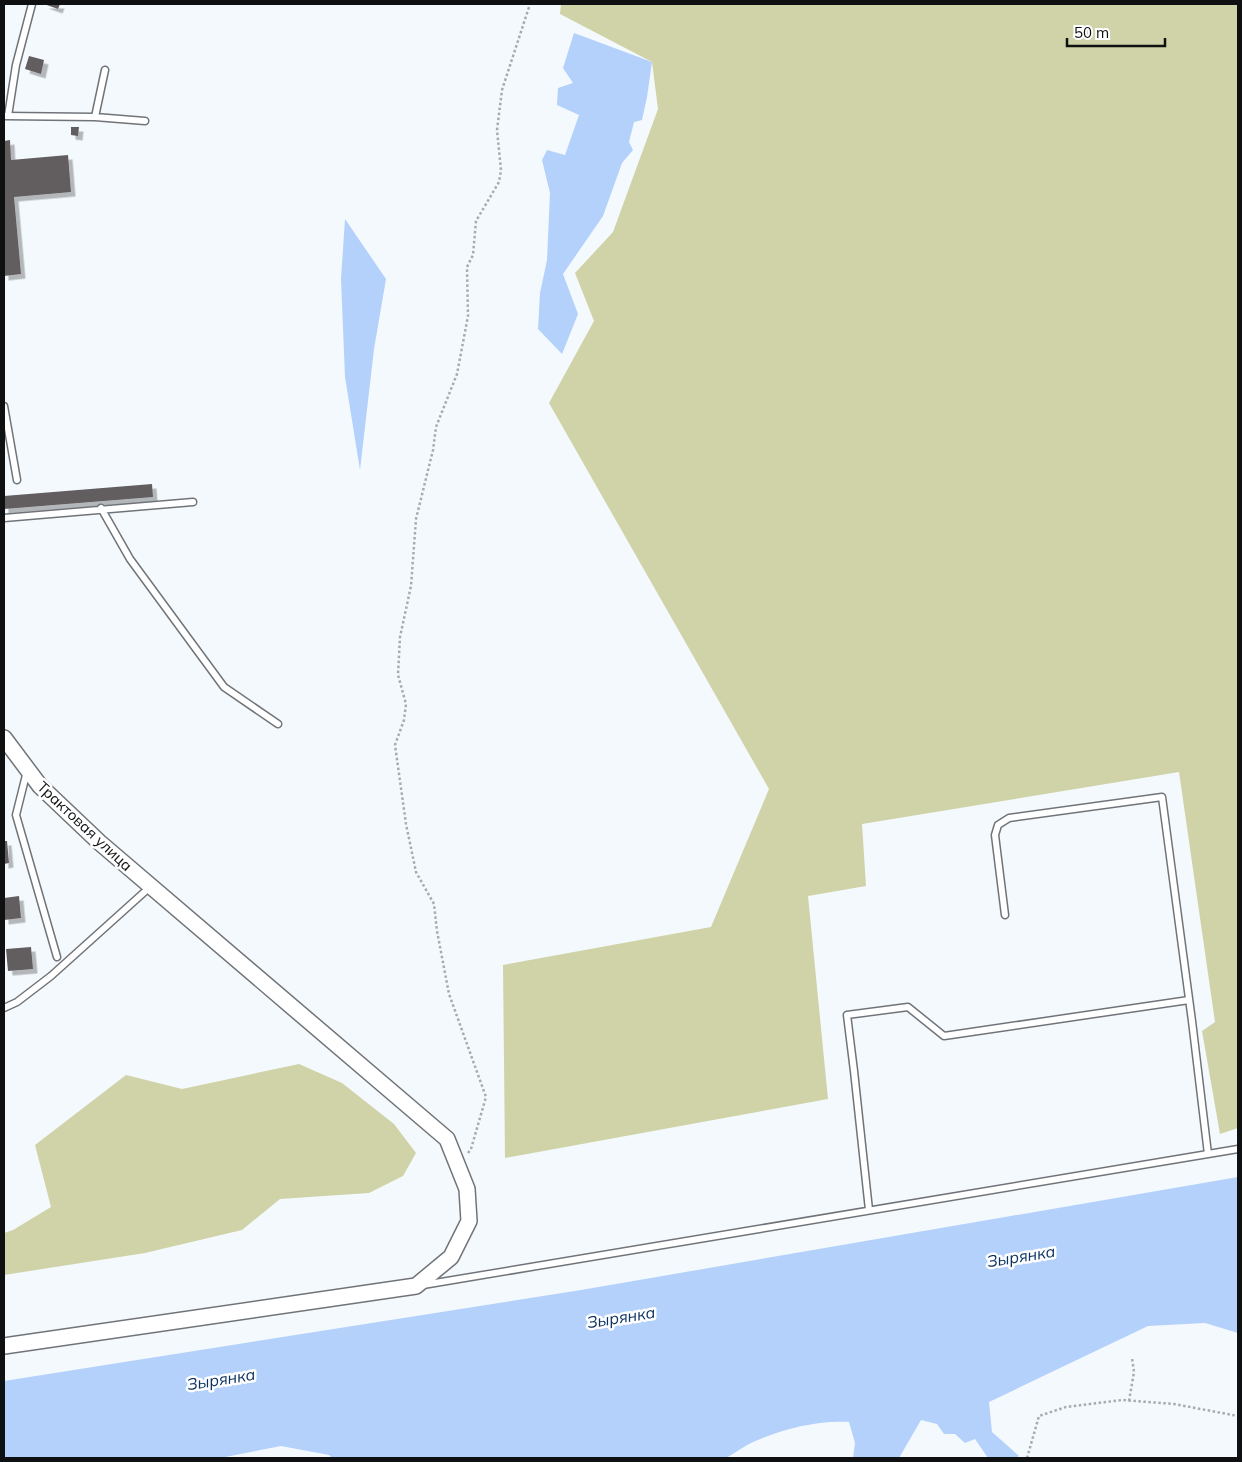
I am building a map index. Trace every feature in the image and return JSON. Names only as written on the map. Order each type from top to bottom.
[{"type":"street","name":"Трактовая улица","points":[[4,738],[40,786],[71,817],[447,1139],[467,1189],[469,1221],[451,1257],[416,1286]]},
{"type":"street","points":[[4,1346],[416,1286]]},
{"type":"lane","points":[[32,4],[16,65],[6,116],[95,117],[146,120]]},
{"type":"lane","points":[[95,117],[105,70]]},
{"type":"lane","points":[[4,406],[17,480]]},
{"type":"lane","points":[[4,518],[101,508],[193,502]]},
{"type":"lane","points":[[101,508],[130,559],[224,687],[278,724]]},
{"type":"lane","points":[[28,770],[16,815],[57,957]]},
{"type":"lane","points":[[1005,915],[995,835],[998,825],[1009,818],[1162,797],[1208,1154]]},
{"type":"lane","points":[[4,1008],[17,1002],[51,976],[151,886]]},
{"type":"lane","points":[[869,1210],[847,1015],[908,1007],[944,1036],[1189,1000]]},
{"type":"lane","points":[[416,1286],[1238,1149]]},
{"type":"path","points":[[458,1166],[471,1150],[486,1097],[449,994],[437,932],[434,904],[416,872],[406,824],[395,745],[404,720],[406,704],[398,675],[400,638],[411,586],[416,520],[433,450],[436,427],[457,374],[468,316],[467,267],[473,255],[476,221],[499,182],[501,170],[498,130],[502,90],[530,4]]},
{"type":"path","points":[[1129,1400],[1134,1372],[1132,1358]]},
{"type":"path","points":[[1027,1458],[1039,1416],[1066,1407],[1129,1400],[1174,1404],[1238,1416]]},
{"type":"green space","points":[[561,4],[1238,4],[1238,1128],[1220,1134],[1202,1031],[1215,1022],[1179,772],[862,824],[866,886],[808,896],[828,1099],[505,1158],[503,965],[711,927],[769,789],[549,403],[594,321],[575,273],[613,232],[658,109],[652,62],[560,14]]},
{"type":"green space","points":[[299,1064],[342,1083],[394,1124],[416,1153],[403,1176],[369,1193],[280,1199],[242,1230],[145,1253],[4,1275],[4,1233],[13,1230],[51,1207],[35,1145],[126,1075],[182,1089]]},
{"type":"water","points":[[574,33],[652,62],[642,120],[634,122],[629,142],[633,150],[622,163],[603,216],[563,274],[578,314],[562,354],[538,329],[540,293],[547,260],[550,193],[542,160],[547,150],[565,155],[579,115],[557,105],[558,88],[573,83],[563,68]]},
{"type":"water","points":[[345,219],[386,279],[374,349],[360,470],[345,377],[341,279]]},
{"type":"water","name":"Зырянка","points":[[1238,1177],[1238,1333],[1205,1323],[1148,1326],[989,1402],[992,1432],[1019,1456],[1015,1458],[988,1458],[975,1439],[965,1443],[955,1434],[944,1434],[937,1424],[921,1420],[899,1458],[853,1458],[855,1443],[849,1422],[825,1422],[800,1426],[764,1437],[726,1458],[332,1458],[329,1455],[281,1446],[220,1458],[4,1458],[4,1381],[581,1290]]},
{"type":"building","points":[[44,4],[60,4],[58,9]]},
{"type":"building","points":[[29,56],[44,60],[41,74],[25,69]]},
{"type":"building","points":[[71,127],[79,127],[78,136],[71,135]]},
{"type":"building","points":[[10,140],[11,160],[68,155],[71,192],[14,197],[21,274],[4,276],[4,141]]},
{"type":"building","points":[[152,484],[153,497],[4,509],[4,496]]},
{"type":"building","points":[[4,841],[7,841],[9,863],[4,864]]},
{"type":"building","points":[[19,896],[21,918],[4,920],[4,898]]},
{"type":"building","points":[[31,947],[33,969],[8,971],[6,949]]}]
